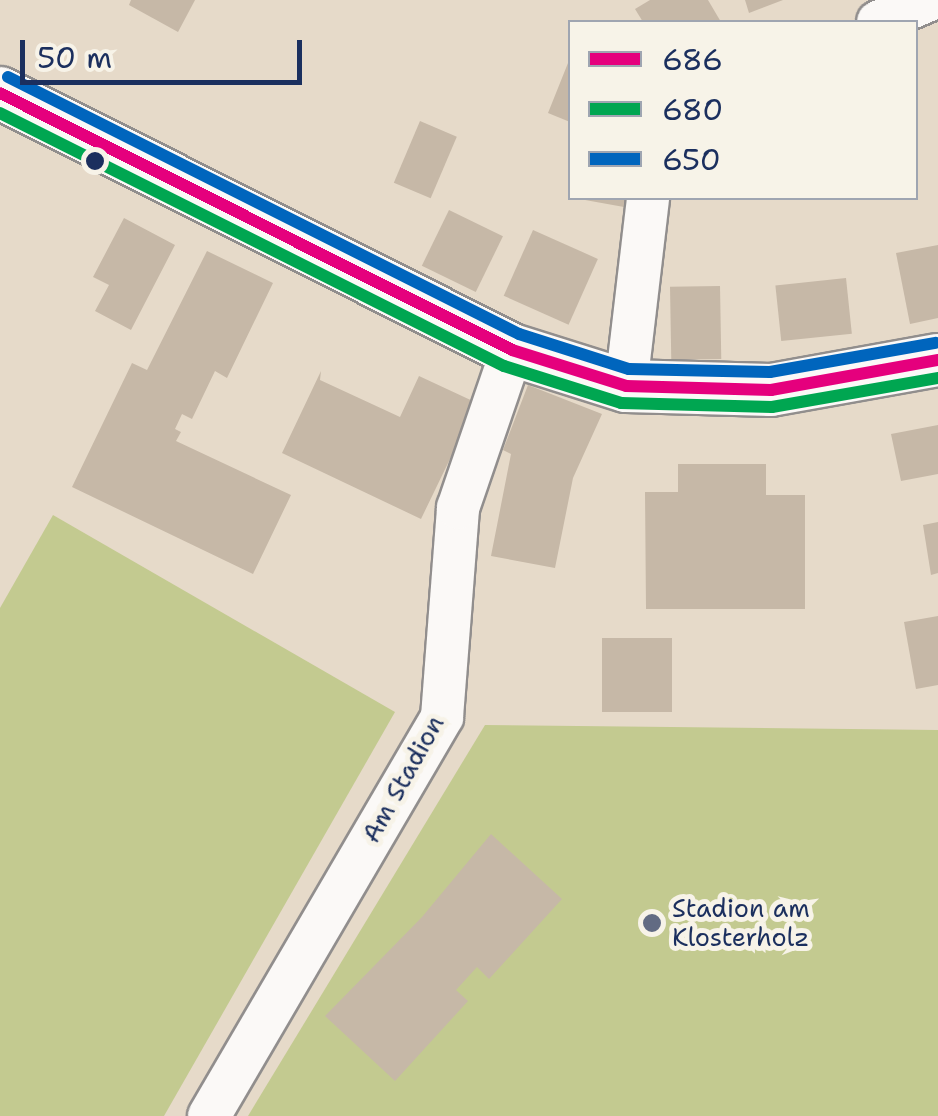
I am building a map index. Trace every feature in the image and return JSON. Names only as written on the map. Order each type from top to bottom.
[{"type":"street","points":[[883,20],[929,0]]},
{"type":"street","points":[[0,93],[512,350],[626,386],[771,390],[938,360]]},
{"type":"street","points":[[626,386],[648,200]]},
{"type":"street","name":"Am Stadion","points":[[208,1116],[442,718],[458,508],[512,350]]},
{"type":"green space","points":[[53,515],[395,712],[164,1116],[0,1116],[0,608]]},
{"type":"green space","name":"Stadion am Klosterholz","points":[[485,725],[938,730],[938,1116],[248,1116]]},
{"type":"building","points":[[131,0],[195,0],[178,32],[129,5]]},
{"type":"building","points":[[650,0],[708,0],[720,20],[642,20],[635,9]]},
{"type":"building","points":[[745,0],[783,0],[749,13]]},
{"type":"building","points":[[568,63],[568,121],[548,113]]},
{"type":"building","points":[[420,121],[457,137],[431,198],[394,183]]},
{"type":"building","points":[[585,200],[625,200],[624,207]]},
{"type":"building","points":[[449,210],[503,236],[476,292],[422,266]]},
{"type":"building","points":[[124,218],[175,245],[131,330],[95,311],[109,285],[93,277]]},
{"type":"building","points":[[533,230],[598,259],[569,325],[504,296]]},
{"type":"building","points":[[938,245],[938,318],[910,324],[896,253]]},
{"type":"building","points":[[207,251],[273,283],[227,378],[215,371],[192,419],[182,414],[175,429],[181,432],[176,441],[291,495],[253,574],[72,487],[132,363],[147,370]]},
{"type":"building","points":[[846,278],[852,334],[781,341],[775,285]]},
{"type":"building","points":[[720,286],[721,359],[671,360],[670,287]]},
{"type":"building","points":[[321,371],[320,380],[400,417],[419,376],[477,403],[421,519],[282,453]]},
{"type":"building","points":[[528,385],[602,414],[573,478],[555,568],[491,556],[511,454],[503,450]]},
{"type":"building","points":[[938,425],[938,474],[901,481],[891,434]]},
{"type":"building","points":[[678,464],[766,464],[766,495],[805,495],[805,609],[646,609],[645,492],[678,492]]},
{"type":"building","points":[[938,522],[938,573],[931,575],[923,525]]},
{"type":"building","points":[[938,616],[938,685],[916,689],[904,622]]},
{"type":"building","points":[[602,638],[672,638],[672,712],[602,712]]},
{"type":"building","points":[[491,834],[562,899],[489,979],[477,967],[456,990],[468,1001],[395,1081],[325,1016],[422,917]]},
{"type":"transit line","name":"650","points":[[8,77],[519,334],[629,369],[770,372],[935,343]]},
{"type":"transit line","name":"686","points":[[0,93],[512,350],[626,386],[771,390],[938,360]]},
{"type":"transit line","name":"680","points":[[0,113],[504,366],[621,403],[772,407],[938,378]]},
{"type":"place","name":"Stadion am Klosterholz","points":[[652,923]]}]
